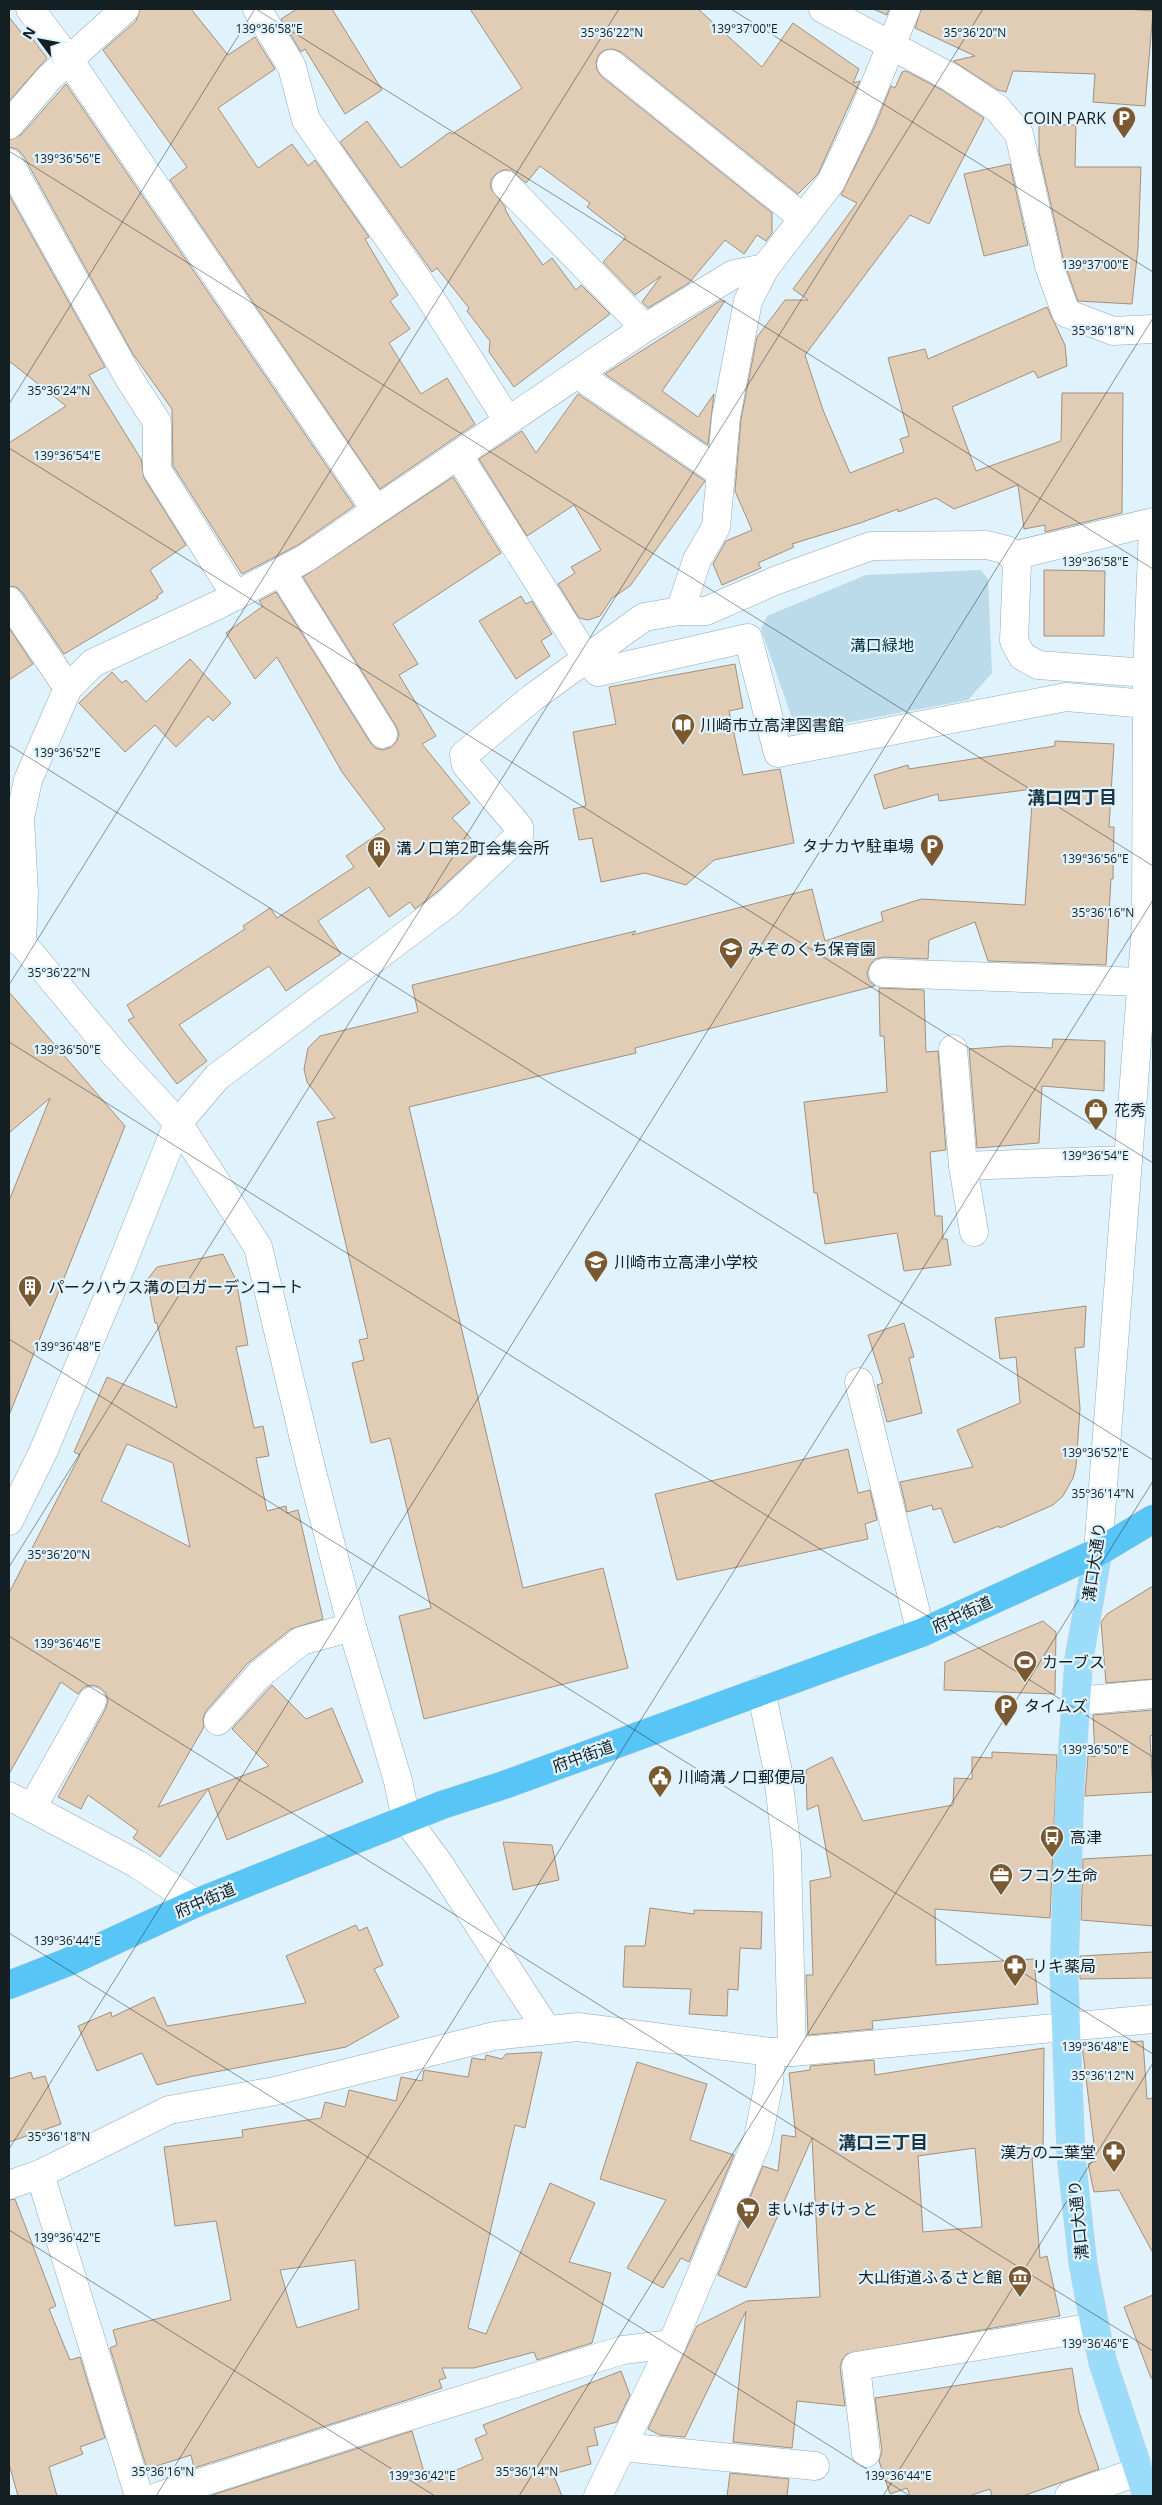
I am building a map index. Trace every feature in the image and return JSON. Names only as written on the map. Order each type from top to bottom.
[{"type":"highway","name":"府中街道","points":[[9,1985],[68,1962],[196,1903],[406,1819],[921,1633],[1098,1552],[1153,1519]]},
{"type":"main road","name":"溝口大通り","points":[[1098,1552],[1080,1658],[1070,1786],[1065,1930],[1071,2156],[1083,2264],[1095,2328],[1103,2362],[1144,2484]]},
{"type":"street","points":[[30,9],[69,60],[376,510]]},
{"type":"street","points":[[9,125],[30,98],[125,9]]},
{"type":"street","points":[[257,9],[292,67],[306,120],[426,293],[508,421]]},
{"type":"street","points":[[822,9],[950,77],[997,108],[1019,134],[1049,266],[1066,313],[1113,331],[1153,328]]},
{"type":"street","points":[[680,611],[698,560],[716,527],[726,417],[748,302],[764,268],[831,182],[861,119],[906,9]]},
{"type":"street","points":[[611,64],[803,218]]},
{"type":"street","points":[[9,163],[130,380],[157,422],[156,470],[236,596]]},
{"type":"street","points":[[506,185],[645,328]]},
{"type":"street","points":[[547,2030],[406,1819],[398,1781],[352,1627],[311,1468],[258,1247],[178,1123],[117,1057],[15,939],[24,893],[20,818],[28,780],[68,688],[92,663],[236,596],[306,558],[645,328],[734,274],[764,268]]},
{"type":"street","points":[[577,374],[720,473]]},
{"type":"street","points":[[458,455],[587,659],[598,672],[748,638],[778,753],[1066,696],[1147,704]]},
{"type":"street","points":[[1012,556],[1153,522]]},
{"type":"street","name":"溝口大通り","points":[[1098,1552],[1142,982],[1150,925],[1151,804],[1147,673],[1151,639],[1153,529]]},
{"type":"street","points":[[9,1521],[51,1434],[178,1123],[217,1077],[447,904],[519,836],[519,827],[466,765],[464,755],[532,698],[644,617],[680,611],[706,610],[796,573],[871,546],[987,545],[1007,550],[1016,563],[1014,642],[1022,656],[1038,665],[1147,673]]},
{"type":"street","points":[[281,571],[383,734]]},
{"type":"street","points":[[9,601],[68,688]]},
{"type":"street","points":[[883,973],[1142,982]]},
{"type":"street","points":[[953,1050],[963,1166],[974,1232]]},
{"type":"street","points":[[963,1166],[1128,1160]]},
{"type":"street","points":[[859,1382],[921,1633]]},
{"type":"street","points":[[218,1722],[259,1675],[301,1641],[352,1627]]},
{"type":"street","points":[[598,2496],[672,2344],[758,2138],[768,2083],[782,2052],[787,1852],[777,1766],[762,1690]]},
{"type":"street","points":[[1077,1701],[1153,1694]]},
{"type":"street","points":[[92,1701],[20,1802],[137,1864],[196,1903]]},
{"type":"street","points":[[9,2185],[40,2174],[168,2110],[274,2090],[494,2036],[578,2026],[782,2052],[1067,2025],[1153,2019]]},
{"type":"street","points":[[40,2174],[139,2496]]},
{"type":"street","points":[[866,2453],[856,2366],[1095,2328]]},
{"type":"street","points":[[159,2496],[623,2350],[672,2344]]},
{"type":"street","points":[[622,2447],[816,2466]]},
{"type":"street","points":[[1069,2496],[1144,2484]]},
{"type":"green space","name":"溝口緑地","points":[[981,570],[988,579],[992,673],[968,700],[808,730],[793,721],[761,629],[767,616],[866,575]]},
{"type":"building","points":[[140,9],[191,9],[228,55],[255,37],[275,69],[218,108],[258,168],[292,144],[308,166],[315,160],[369,237],[365,239],[398,295],[390,301],[410,329],[389,343],[421,394],[447,378],[475,424],[380,489],[170,180],[187,167],[103,50],[136,21]]},
{"type":"building","points":[[297,9],[332,9],[382,90],[345,114],[305,49],[301,52],[281,19]]},
{"type":"building","points":[[470,9],[698,9],[762,67],[793,23],[859,69],[853,83],[860,81],[818,174],[798,194],[621,52],[613,49],[605,50],[599,54],[596,62],[597,70],[601,76],[772,213],[772,233],[766,241],[757,235],[744,254],[725,240],[689,283],[648,308],[642,302],[661,276],[635,295],[603,262],[626,237],[587,207],[590,203],[540,166],[526,183],[511,170],[503,170],[496,174],[491,180],[491,189],[506,208],[511,220],[543,265],[552,258],[576,290],[581,285],[610,314],[514,387],[489,352],[490,341],[467,311],[469,308],[437,268],[432,272],[340,142],[367,121],[401,168],[450,132],[452,134],[522,88]]},
{"type":"building","points":[[873,9],[889,9],[887,15]]},
{"type":"building","points":[[921,9],[1125,9],[1153,11],[1145,106],[1093,102],[1095,74],[1013,71],[1006,92],[998,90],[953,61],[975,56],[915,28]]},
{"type":"building","points":[[9,17],[24,36],[28,33],[47,58],[9,101]]},
{"type":"building","points":[[906,71],[942,90],[984,118],[929,224],[910,215],[805,355],[823,410],[850,473],[904,452],[900,439],[909,436],[888,358],[925,349],[928,359],[1047,307],[1065,345],[1067,366],[1038,378],[1034,371],[952,407],[976,471],[1061,441],[1062,393],[1123,393],[1122,513],[1045,532],[1045,525],[1024,529],[1018,485],[954,509],[936,498],[898,512],[898,509],[792,544],[794,547],[758,563],[761,568],[722,585],[713,564],[726,541],[752,530],[735,491],[741,419],[757,337],[785,300],[808,300],[793,289],[857,203],[841,195],[875,126],[891,86],[895,88],[902,72]]},
{"type":"building","points":[[66,84],[354,506],[298,545],[242,574],[173,466],[172,409],[133,354],[23,155],[17,149],[9,147],[9,140],[21,135]]},
{"type":"building","points":[[1039,125],[1076,125],[1075,167],[1141,167],[1138,248],[1132,304],[1078,301],[1064,262],[1039,152]]},
{"type":"building","points":[[1010,164],[1028,245],[984,256],[964,174]]},
{"type":"building","points":[[9,195],[105,367],[89,375],[141,459],[144,478],[186,545],[150,570],[163,592],[157,596],[158,598],[64,654],[22,592],[16,587],[9,586],[9,443],[66,406],[9,361]]},
{"type":"building","points":[[720,301],[725,301],[662,391],[698,417],[714,394],[708,445],[605,374]]},
{"type":"building","points":[[578,394],[705,481],[630,586],[612,598],[600,616],[588,620],[579,618],[558,584],[575,573],[571,567],[601,550],[574,505],[527,536],[479,459],[522,431],[536,453]]},
{"type":"building","points":[[453,477],[501,553],[393,624],[418,664],[399,675],[436,736],[422,744],[470,803],[452,818],[482,850],[437,892],[415,909],[410,902],[389,917],[369,887],[318,921],[341,954],[286,991],[269,966],[179,1025],[207,1061],[177,1084],[128,1020],[134,1017],[127,1005],[245,929],[243,926],[270,908],[277,918],[354,867],[346,856],[385,829],[342,772],[277,657],[255,679],[226,633],[263,606],[259,601],[276,592],[370,742],[375,748],[383,750],[392,747],[397,741],[399,734],[396,726],[303,577]]},
{"type":"building","points":[[1044,570],[1105,571],[1104,636],[1044,636]]},
{"type":"building","points":[[521,596],[526,604],[532,601],[552,634],[541,641],[550,656],[516,679],[479,621]]},
{"type":"building","points":[[9,628],[33,664],[9,680]]},
{"type":"building","points":[[190,659],[231,703],[213,721],[208,716],[176,747],[155,725],[125,752],[79,703],[112,672],[122,683],[126,680],[146,702]]},
{"type":"building","points":[[735,664],[743,708],[729,711],[743,775],[780,769],[794,843],[714,860],[686,885],[645,873],[601,882],[592,838],[579,840],[573,809],[586,806],[573,732],[616,724],[609,687]]},
{"type":"building","points":[[1055,741],[1114,744],[1109,827],[1114,827],[1113,879],[1111,879],[1106,965],[988,961],[975,922],[929,940],[928,959],[884,957],[875,959],[867,973],[869,981],[875,986],[635,1048],[636,1053],[409,1107],[523,1588],[603,1568],[628,1668],[424,1719],[399,1616],[431,1608],[390,1438],[371,1443],[352,1363],[364,1360],[359,1340],[368,1338],[317,1122],[335,1118],[307,1082],[304,1069],[308,1048],[320,1036],[418,1012],[412,985],[636,931],[632,935],[812,889],[825,941],[883,921],[881,912],[921,899],[1025,905],[1033,789],[939,801],[938,794],[884,809],[874,775],[908,765],[909,769],[1055,746]]},
{"type":"building","points":[[879,988],[924,990],[926,1052],[938,1051],[946,1150],[930,1152],[935,1216],[942,1216],[943,1239],[947,1239],[951,1265],[904,1271],[897,1233],[825,1244],[817,1193],[814,1193],[804,1102],[887,1092],[884,1036],[880,1036]]},
{"type":"building","name":"パークハウス溝の口ガーデンコート","points":[[9,992],[125,1126],[10,1413],[9,1201],[50,1098],[9,1133]]},
{"type":"building","points":[[1053,1039],[1105,1041],[1104,1091],[1042,1086],[1039,1143],[977,1148],[969,1049],[1008,1046],[1052,1048]]},
{"type":"building","points":[[223,1254],[236,1280],[248,1345],[236,1347],[254,1428],[263,1426],[269,1456],[256,1458],[267,1511],[286,1506],[287,1513],[298,1510],[323,1619],[291,1629],[247,1664],[206,1711],[203,1718],[204,1727],[158,1807],[269,1766],[232,1729],[272,1685],[306,1719],[332,1708],[363,1782],[227,1840],[208,1789],[160,1857],[133,1838],[138,1831],[88,1795],[81,1809],[58,1797],[106,1708],[108,1701],[106,1693],[99,1687],[92,1685],[84,1687],[78,1694],[61,1682],[9,1774],[9,1593],[80,1455],[74,1452],[107,1377],[177,1408],[157,1323],[155,1323],[147,1280],[157,1267]],"holes":[[[127,1444],[173,1463],[190,1547],[101,1501]]]},
{"type":"building","points":[[1086,1306],[1084,1347],[1075,1348],[1080,1408],[1076,1467],[1073,1478],[1063,1496],[1053,1505],[1000,1528],[999,1526],[954,1543],[941,1508],[933,1510],[932,1505],[907,1512],[900,1482],[973,1467],[957,1430],[1020,1403],[1016,1357],[1000,1359],[995,1318]]},
{"type":"building","points":[[904,1323],[914,1357],[909,1358],[922,1413],[887,1422],[877,1385],[883,1383],[868,1335]]},
{"type":"building","points":[[848,1449],[858,1493],[870,1490],[877,1520],[865,1524],[868,1539],[677,1580],[655,1494]]},
{"type":"building","points":[[1153,1586],[1153,1679],[1106,1683],[1101,1622],[1107,1614]]},
{"type":"building","points":[[1043,1621],[1056,1632],[1055,1694],[944,1690],[945,1662]]},
{"type":"building","points":[[1153,1710],[1153,1735],[1150,1736],[1153,1792],[1085,1796],[1088,1756],[1095,1757],[1093,1715]]},
{"type":"building","points":[[992,1752],[1057,1755],[1050,1918],[935,1909],[936,1965],[1034,1959],[1038,2004],[872,2021],[873,2029],[808,2035],[806,1975],[813,1975],[810,1881],[831,1877],[818,1805],[807,1810],[806,1770],[832,1757],[863,1821],[953,1805],[954,1778],[972,1779],[972,1757],[992,1758]]},
{"type":"building","points":[[503,1842],[552,1845],[559,1880],[513,1890]]},
{"type":"building","points":[[1153,1855],[1153,1926],[1081,1920],[1083,1859]]},
{"type":"building","points":[[650,1908],[694,1914],[694,1910],[762,1912],[761,1949],[740,1948],[738,1990],[728,1989],[727,2016],[689,2014],[691,1989],[623,1987],[625,1946],[645,1946]]},
{"type":"building","points":[[356,1925],[359,1931],[367,1927],[383,1965],[374,1969],[399,2017],[346,2047],[189,2077],[157,2085],[142,2053],[97,2071],[78,2026],[111,2012],[112,2017],[154,1997],[167,2026],[306,2003],[286,1956]]},
{"type":"building","points":[[1153,1952],[1153,1978],[1080,1979],[1080,1956]]},
{"type":"building","points":[[1143,2041],[1147,2099],[1153,2098],[1153,2253],[1119,2190],[1094,2192],[1088,2164],[1096,2161],[1082,2045]]},
{"type":"building","points":[[1044,2048],[1043,2158],[1032,2158],[1040,2258],[1047,2256],[1060,2316],[847,2354],[842,2360],[840,2367],[845,2406],[797,2401],[792,2448],[733,2442],[746,2311],[685,2437],[660,2435],[648,2429],[697,2326],[747,2301],[820,2297],[812,2138],[746,2288],[718,2275],[763,2166],[778,2171],[782,2135],[796,2137],[789,2073],[810,2070],[810,2066],[874,2060],[875,2075]],"holes":[[[975,2148],[982,2227],[923,2232],[918,2156]]]},
{"type":"building","points":[[542,2052],[525,2128],[515,2125],[468,2328],[486,2334],[550,2183],[595,2203],[569,2262],[611,2273],[592,2343],[537,2360],[534,2352],[474,2368],[442,2368],[446,2378],[439,2380],[442,2388],[410,2399],[194,2468],[191,2455],[147,2469],[110,2348],[117,2345],[113,2330],[231,2300],[216,2221],[175,2226],[164,2147],[243,2137],[242,2130],[321,2118],[325,2102],[345,2107],[349,2090],[396,2101],[401,2077],[422,2081],[424,2070],[468,2077],[472,2058],[485,2060],[486,2055],[502,2059],[506,2054]],"holes":[[[355,2260],[359,2309],[297,2328],[280,2270]]]},
{"type":"building","points":[[637,2062],[707,2084],[690,2140],[734,2155],[689,2262],[681,2258],[663,2288],[627,2268],[666,2200],[600,2179]]},
{"type":"building","points":[[31,2072],[33,2079],[45,2076],[61,2124],[9,2142],[9,2079]]},
{"type":"building","points":[[15,2199],[56,2306],[49,2309],[70,2360],[80,2357],[105,2438],[80,2447],[83,2454],[49,2467],[57,2496],[18,2496],[9,2464],[9,2200]]},
{"type":"building","points":[[1153,2295],[1153,2378],[1151,2378],[1124,2307]]},
{"type":"building","points":[[1072,2368],[1079,2412],[1099,2469],[1023,2496],[992,2496],[990,2489],[969,2496],[910,2496],[907,2488],[890,2494],[879,2461],[882,2451],[875,2398]]},
{"type":"building","points":[[621,2371],[630,2395],[617,2422],[594,2428],[598,2445],[587,2447],[591,2464],[553,2474],[562,2496],[209,2496],[412,2431],[427,2482],[483,2459],[475,2439],[487,2434],[483,2425]]},
{"type":"building","points":[[730,2473],[789,2479],[787,2496],[727,2496]]},
{"type":"place","name":"COIN PARK","points":[[1124,139]]},
{"type":"place","name":"川崎市立高津図書館","points":[[683,746]]},
{"type":"place","name":"タナカヤ駐車場","points":[[932,867]]},
{"type":"place","name":"溝ノ口第2町会集会所","points":[[379,869]]},
{"type":"place","name":"みぞのくち保育園","points":[[731,970]]},
{"type":"place","name":"花秀","points":[[1096,1131]]},
{"type":"place","name":"川崎市立高津小学校","points":[[596,1283]]},
{"type":"place","name":"パークハウス溝の口ガーデンコート","points":[[30,1308]]},
{"type":"place","name":"カーブス","points":[[1025,1683]]},
{"type":"place","name":"タイムズ","points":[[1006,1727]]},
{"type":"place","name":"川崎溝ノ口郵便局","points":[[660,1798]]},
{"type":"place","name":"高津","points":[[1052,1858]]},
{"type":"place","name":"フコク生命","points":[[1001,1896]]},
{"type":"place","name":"リキ薬局","points":[[1015,1987]]},
{"type":"place","name":"漢方の二葉堂","points":[[1114,2173]]},
{"type":"place","name":"まいばすけっと","points":[[748,2230]]},
{"type":"place","name":"大山街道ふるさと館","points":[[1020,2298]]},
{"type":"district","name":"溝口四丁目","points":[[1072,798]]},
{"type":"district","name":"溝口三丁目","points":[[883,2143]]}]
